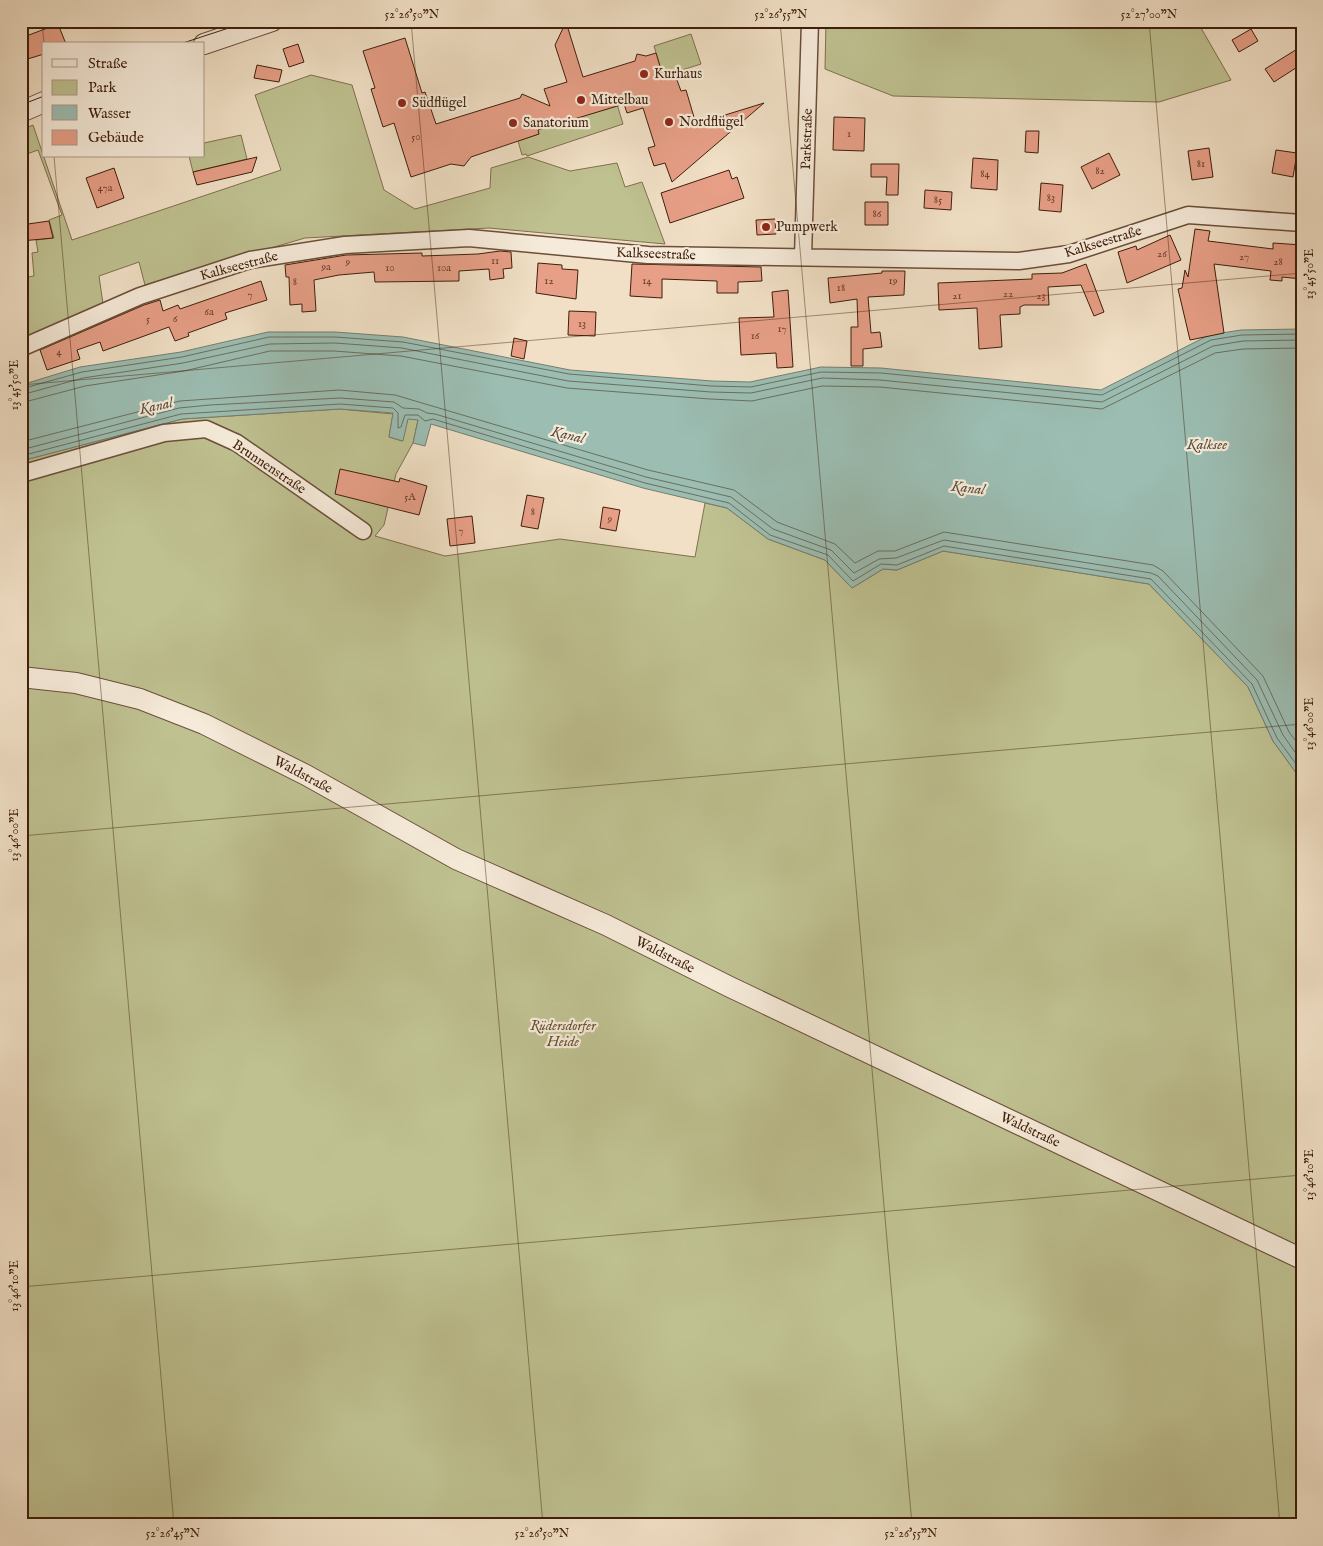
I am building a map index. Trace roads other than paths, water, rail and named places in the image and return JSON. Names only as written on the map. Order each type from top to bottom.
[{"type":"street","points":[[205,44],[272,21]]},
{"type":"street","name":"Parkstraße","points":[[803,257],[810,21]]},
{"type":"street","points":[[21,112],[42,103]]},
{"type":"street","name":"Kalkseestraße","points":[[21,348],[140,296],[250,260],[321,247],[469,238],[648,255],[1019,261],[1069,254],[1188,215],[1302,223]]},
{"type":"street","name":"Brunnenstraße","points":[[21,474],[164,433],[206,429],[237,443],[363,531]]},
{"type":"street","name":"Waldstraße","points":[[21,677],[76,684],[131,697],[204,724],[306,775],[456,860],[606,925],[730,987],[1302,1259]]},
{"type":"water","points":[[1302,329],[1302,781],[1273,741],[1248,687],[1149,584],[943,551],[897,570],[883,569],[852,588],[825,560],[768,539],[727,508],[643,488],[431,424],[425,446],[413,443],[418,420],[408,419],[403,441],[389,437],[393,413],[340,409],[182,419],[21,461],[21,385],[80,367],[181,352],[268,332],[335,332],[403,337],[570,370],[712,381],[750,382],[821,367],[881,368],[1101,390],[1209,335],[1241,330]]},
{"type":"tram line","points":[[186,42],[250,21]]},
{"type":"tram line","points":[[21,105],[42,97]]},
{"type":"place","name":"Kurhaus","points":[[644,74]]},
{"type":"place","name":"Mittelbau","points":[[581,100]]},
{"type":"place","name":"Südflügel","points":[[402,103]]},
{"type":"place","name":"Nordflügel","points":[[669,122]]},
{"type":"place","name":"Sanatorium","points":[[513,123]]},
{"type":"place","name":"Pumpwerk","points":[[766,227]]},
{"type":"water label","name":"Kanal","points":[[156,406]]},
{"type":"water label","name":"Kanal","points":[[568,435]]},
{"type":"water label","name":"Kalksee","points":[[1207,444]]},
{"type":"water label","name":"Kanal","points":[[968,488]]},
{"type":"park label","name":"Rüdersdorfer Heide","points":[[563,1034]]}]
